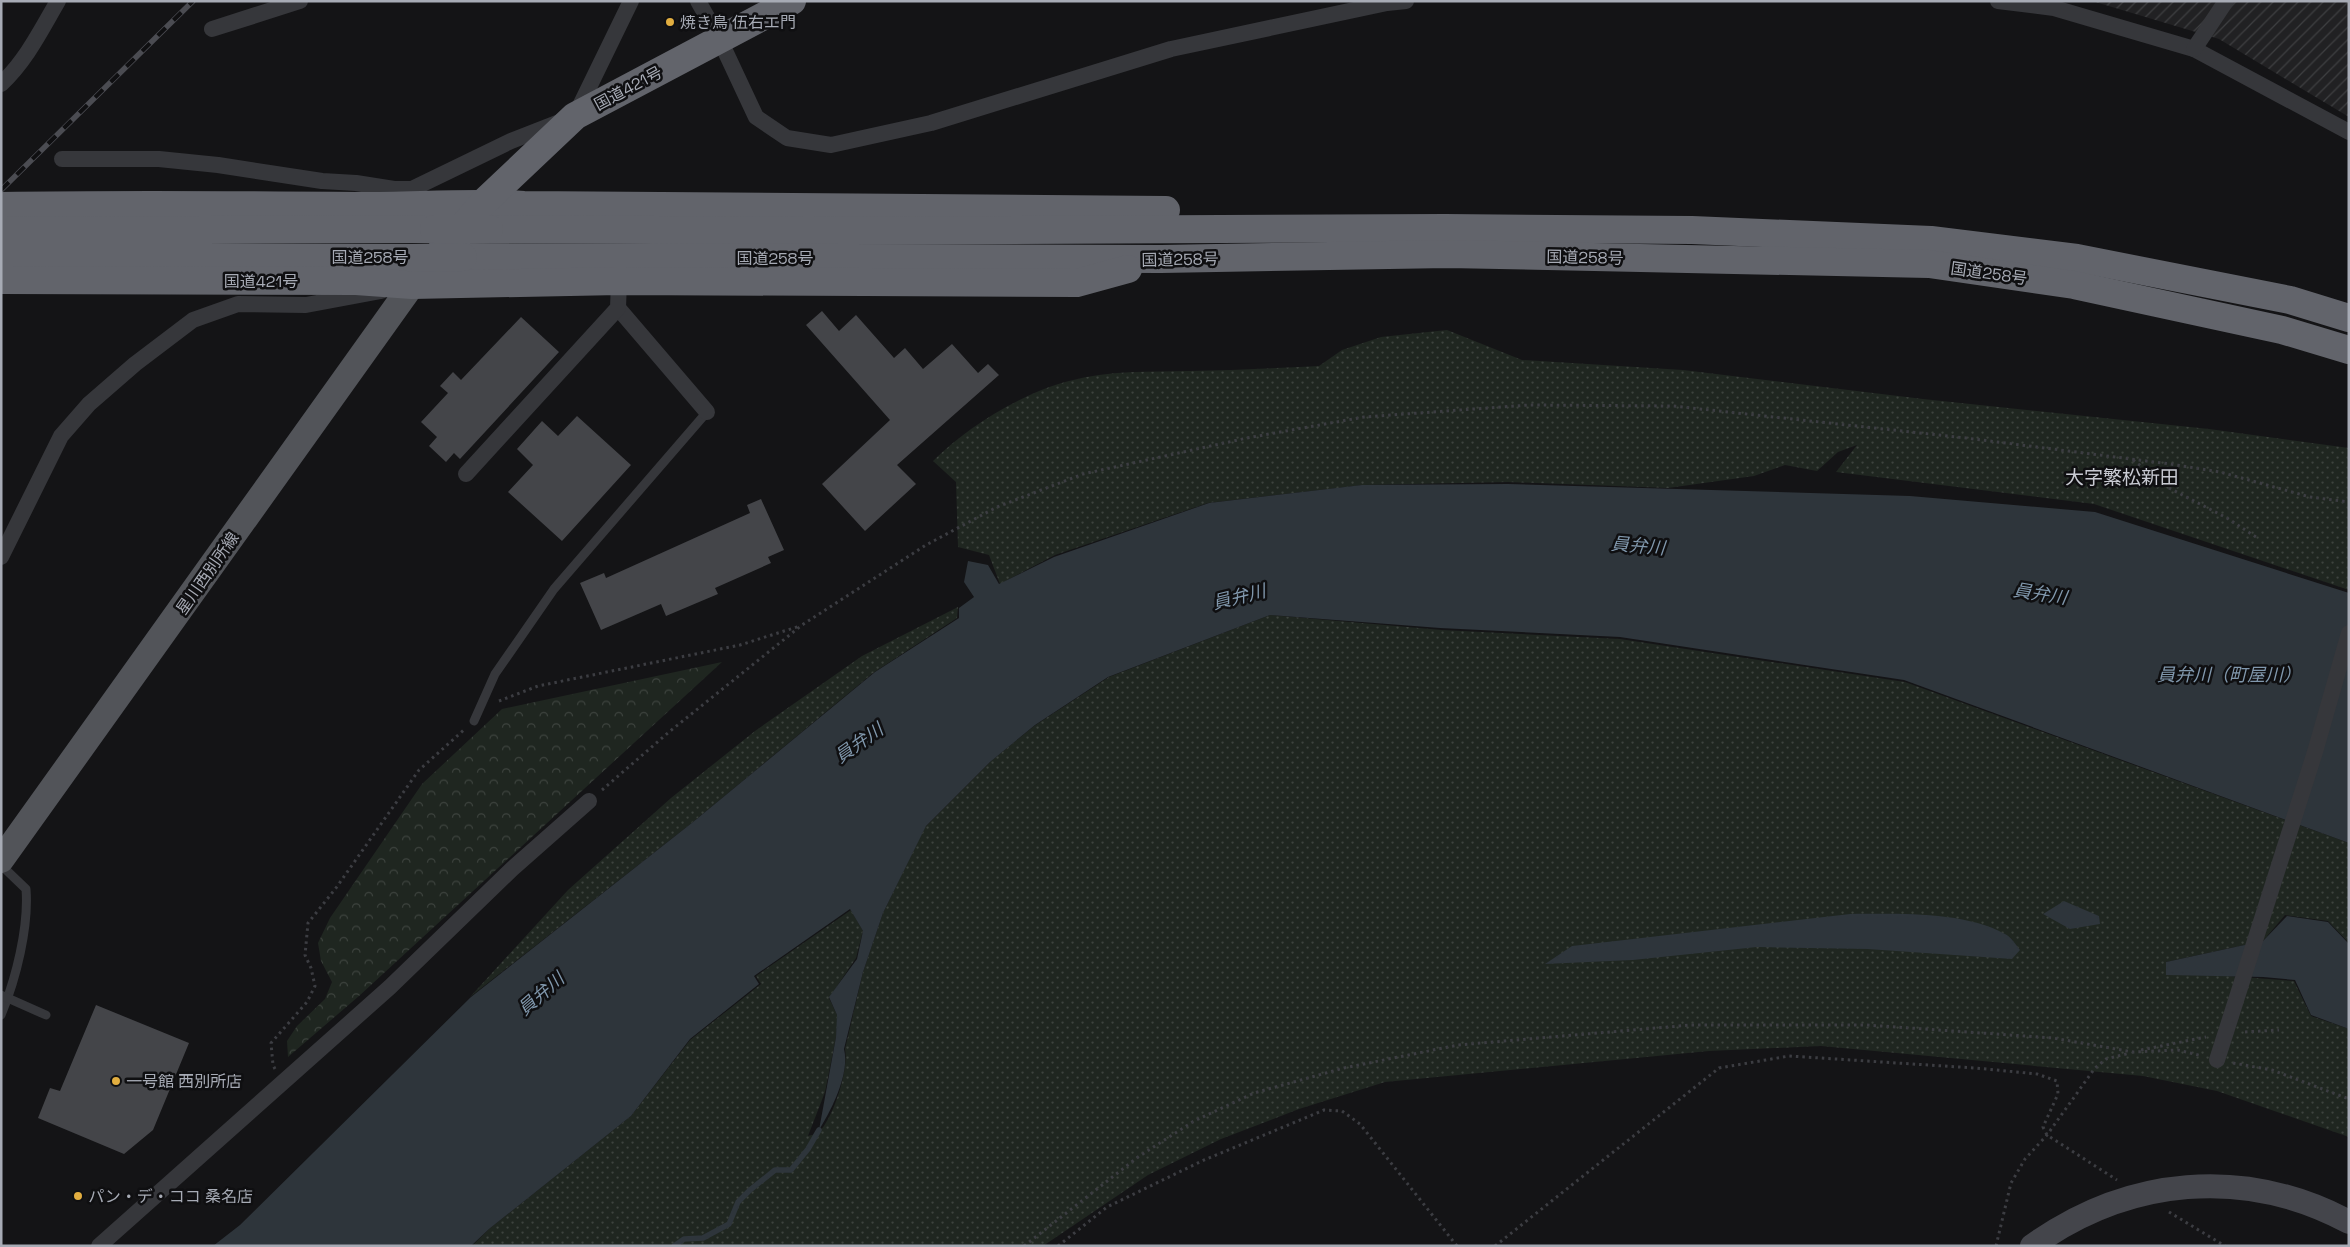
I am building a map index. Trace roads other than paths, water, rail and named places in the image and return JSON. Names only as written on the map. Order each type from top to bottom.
[{"type":"highway","name":"国道421号","points":[[1,280],[356,281],[412,284],[483,203],[576,116],[719,38],[792,1]]},
{"type":"highway","points":[[8,206],[107,204],[366,206],[483,203],[524,206],[1182,210],[1281,228]]},
{"type":"highway","name":"国道258号","points":[[1,231],[434,229],[808,231],[1281,228],[1692,230],[1931,240],[2077,258],[2290,300],[2349,318]]},
{"type":"highway","name":"国道258号","points":[[1,258],[1161,259],[1448,254],[1930,264],[2074,285],[2282,330],[2349,350]]},
{"type":"highway","points":[[412,284],[618,281],[1077,282],[1161,259]]},
{"type":"main road","name":"星川西別所線","points":[[1,860],[412,284]]},
{"type":"main road","points":[[2032,1246],[2050,1233],[2100,1207],[2138,1194],[2173,1188],[2217,1186],[2266,1191],[2319,1206],[2349,1222]]},
{"type":"street","points":[[1,84],[13,73],[25,56],[58,1]]},
{"type":"street","points":[[212,28],[300,1]]},
{"type":"street","points":[[62,159],[159,159],[218,165],[322,181],[356,183],[394,190],[412,188],[511,141],[576,116],[631,1]]},
{"type":"street","points":[[698,1],[719,38],[756,117],[787,138],[831,145],[931,123],[1172,49],[1387,2],[1406,1]]},
{"type":"street","points":[[1998,1],[2054,8],[2194,49],[2349,132]]},
{"type":"street","points":[[2194,49],[2226,1]]},
{"type":"street","points":[[618,281],[618,308],[707,412]]},
{"type":"street","points":[[1,557],[61,436],[96,398],[193,320],[238,304],[306,305],[412,284]]},
{"type":"street","points":[[466,474],[618,308]]},
{"type":"street","points":[[2217,1060],[2312,761],[2349,633]]},
{"type":"street","points":[[99,1246],[390,987],[512,868],[589,802]]},
{"type":"lane","points":[[474,721],[495,674],[554,589],[707,412]]},
{"type":"lane","points":[[1,865],[26,889],[28,912],[1,1015]]},
{"type":"lane","points":[[5,997],[46,1015]]},
{"type":"water","points":[[1508,484],[1910,496],[2095,512],[2349,593],[2349,843],[1904,680],[1620,637],[1440,628],[1270,615],[1108,677],[1035,725],[990,762],[926,826],[883,913],[863,972],[844,1049],[844,1069],[839,1091],[819,1130],[836,1037],[837,1015],[829,997],[857,959],[863,931],[850,909],[754,976],[759,984],[690,1039],[631,1116],[489,1229],[471,1246],[213,1246],[240,1225],[471,997],[693,822],[875,672],[959,618],[959,608],[974,597],[964,582],[968,561],[988,565],[999,584],[1054,557],[1209,503],[1362,485]]},
{"type":"water","points":[[2064,901],[2099,916],[2100,924],[2070,929],[2043,914]]},
{"type":"water","points":[[1850,914],[1929,915],[1970,921],[2005,934],[2020,950],[2012,959],[1867,949],[1757,947],[1633,960],[1545,964],[1572,946]]},
{"type":"water","points":[[2287,916],[2328,922],[2349,944],[2349,1029],[2311,1015],[2295,980],[2263,977],[2166,975],[2166,962],[2263,941]]},
{"type":"waterway","points":[[674,1246],[684,1239],[703,1238],[729,1224],[738,1202],[775,1170],[791,1170],[808,1149],[819,1130]]},
{"type":"railway","points":[[1,190],[193,1]]},
{"type":"place","name":"焼き鳥 伍右エ門","points":[[670,22]]},
{"type":"place","name":"一号館 西別所店","points":[[116,1081]]},
{"type":"place","name":"パン・デ・ココ 桑名店","points":[[78,1196]]},
{"type":"district","name":"大字繁松新田","points":[[2122,477]]},
{"type":"water label","name":"員弁川","points":[[1638,546]]},
{"type":"water label","name":"員弁川","points":[[2040,594]]},
{"type":"water label","name":"員弁川","points":[[1239,597]]},
{"type":"water label","name":"員弁川（町屋川）","points":[[2229,675]]},
{"type":"water label","name":"員弁川","points":[[859,743]]},
{"type":"water label","name":"員弁川","points":[[541,994]]}]
